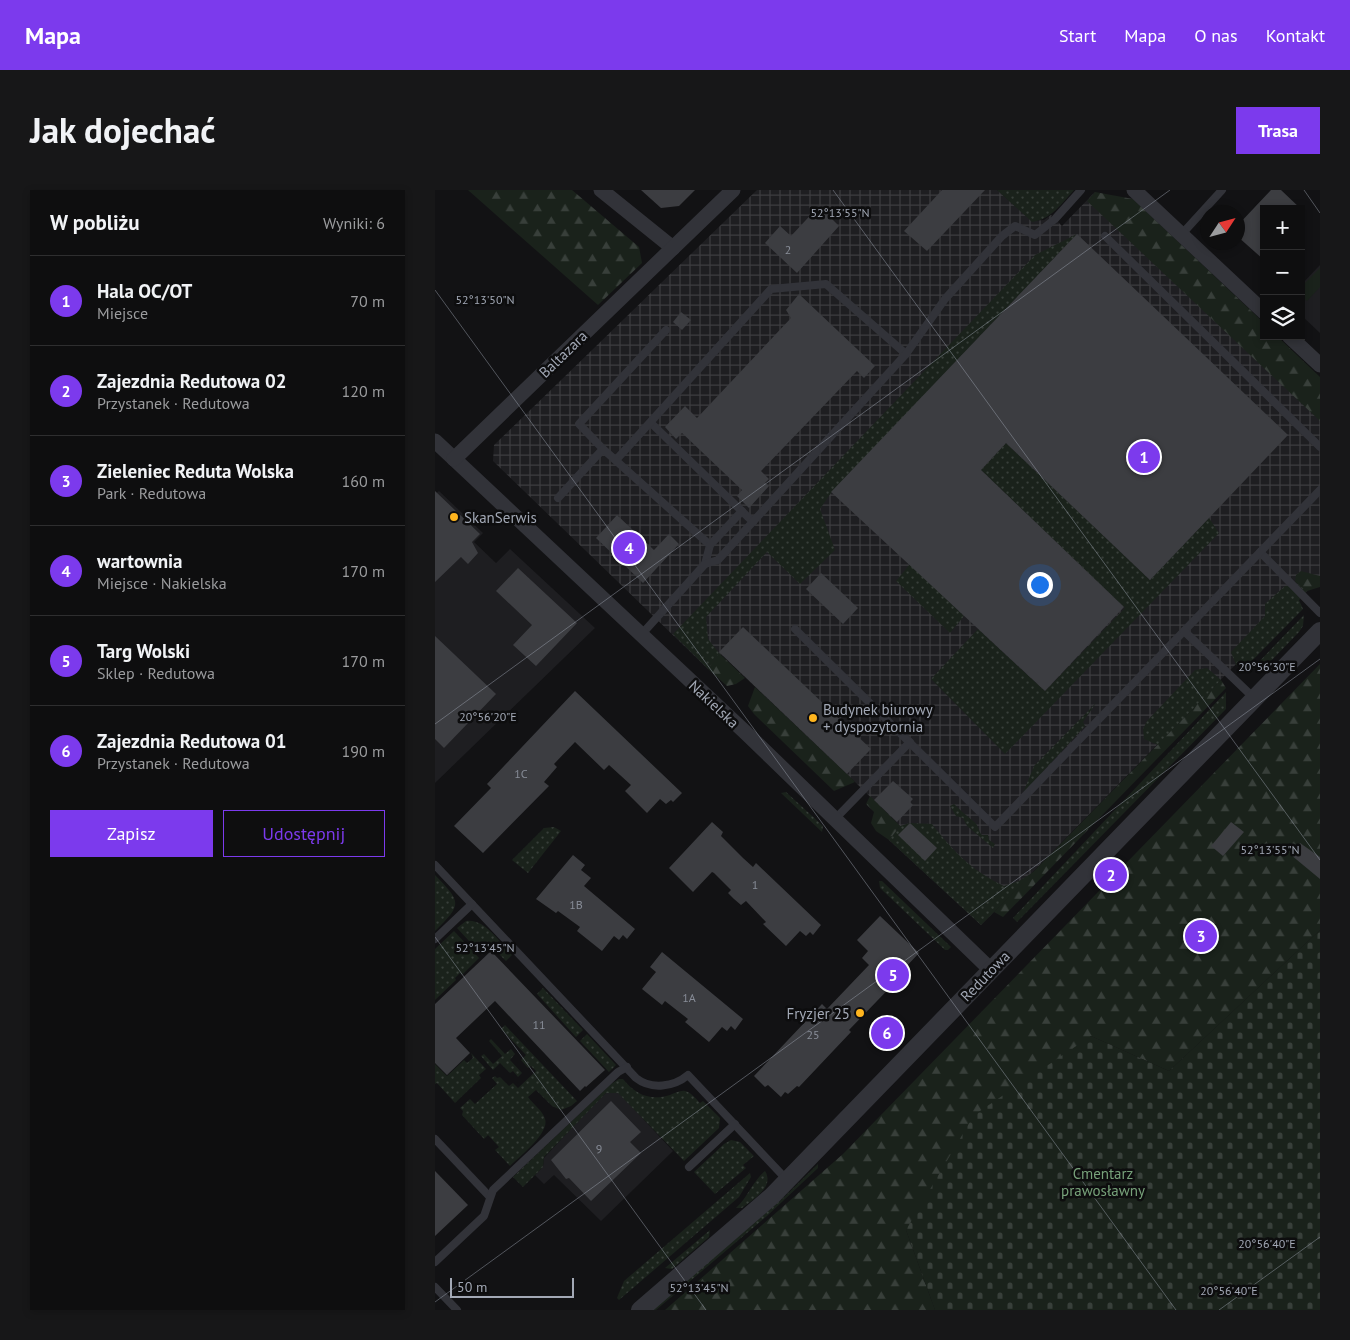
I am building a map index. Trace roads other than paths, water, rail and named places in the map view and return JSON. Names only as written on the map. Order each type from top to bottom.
[{"type":"street","points":[[601,190],[673,248]]},
{"type":"street","name":"Baltazara","points":[[453,459],[733,190]]},
{"type":"street","points":[[1134,190],[1260,308]]},
{"type":"street","points":[[1293,340],[1320,365]]},
{"type":"street","name":"Nakielska","points":[[435,441],[835,819],[991,970]]},
{"type":"street","name":"Redutowa","points":[[640,1310],[764,1204],[1320,631]]},
{"type":"lane","points":[[705,564],[718,560],[906,354],[945,299],[1002,236],[1015,226],[1035,234],[1055,219],[1081,190]]},
{"type":"lane","points":[[1181,235],[1222,190]]},
{"type":"lane","points":[[1105,236],[1320,447]]},
{"type":"lane","points":[[616,460],[771,289],[826,284],[906,354]]},
{"type":"lane","points":[[666,330],[579,424],[603,449],[710,545]]},
{"type":"lane","points":[[651,423],[753,522]]},
{"type":"lane","points":[[558,498],[603,449]]},
{"type":"lane","points":[[795,629],[995,827],[1320,490]]},
{"type":"lane","points":[[641,635],[705,564],[710,545],[742,511]]},
{"type":"lane","points":[[1260,552],[1320,613]]},
{"type":"lane","points":[[1184,631],[1255,699]]},
{"type":"lane","points":[[835,819],[910,742]]},
{"type":"lane","points":[[435,865],[640,1081],[652,1086],[676,1082],[688,1075],[787,1180]]},
{"type":"lane","points":[[435,939],[472,904]]},
{"type":"lane","points":[[435,1262],[484,1216],[489,1196],[493,1190],[618,1072],[627,1067]]},
{"type":"lane","points":[[689,1167],[735,1124]]},
{"type":"lane","points":[[435,1139],[489,1196]]},
{"type":"lane","points":[[435,1287],[457,1310]]},
{"type":"place","name":"Hala OC/OT","points":[[1144,457]]},
{"type":"place","name":"SkanSerwis","points":[[454,517]]},
{"type":"place","name":"wartownia","points":[[629,548]]},
{"type":"place","name":"Budynek biurowy + dyspozytornia","points":[[813,718]]},
{"type":"place","name":"Zajezdnia Redutowa 02","points":[[1111,875]]},
{"type":"place","name":"Zieleniec Reduta Wolska","points":[[1201,936]]},
{"type":"place","name":"Targ Wolski","points":[[893,975]]},
{"type":"place","name":"Fryzjer 25","points":[[860,1013]]},
{"type":"place","name":"Zajezdnia Redutowa 01","points":[[887,1033]]},
{"type":"park label","name":"Cmentarz prawosławny","points":[[1103,1182]]}]
